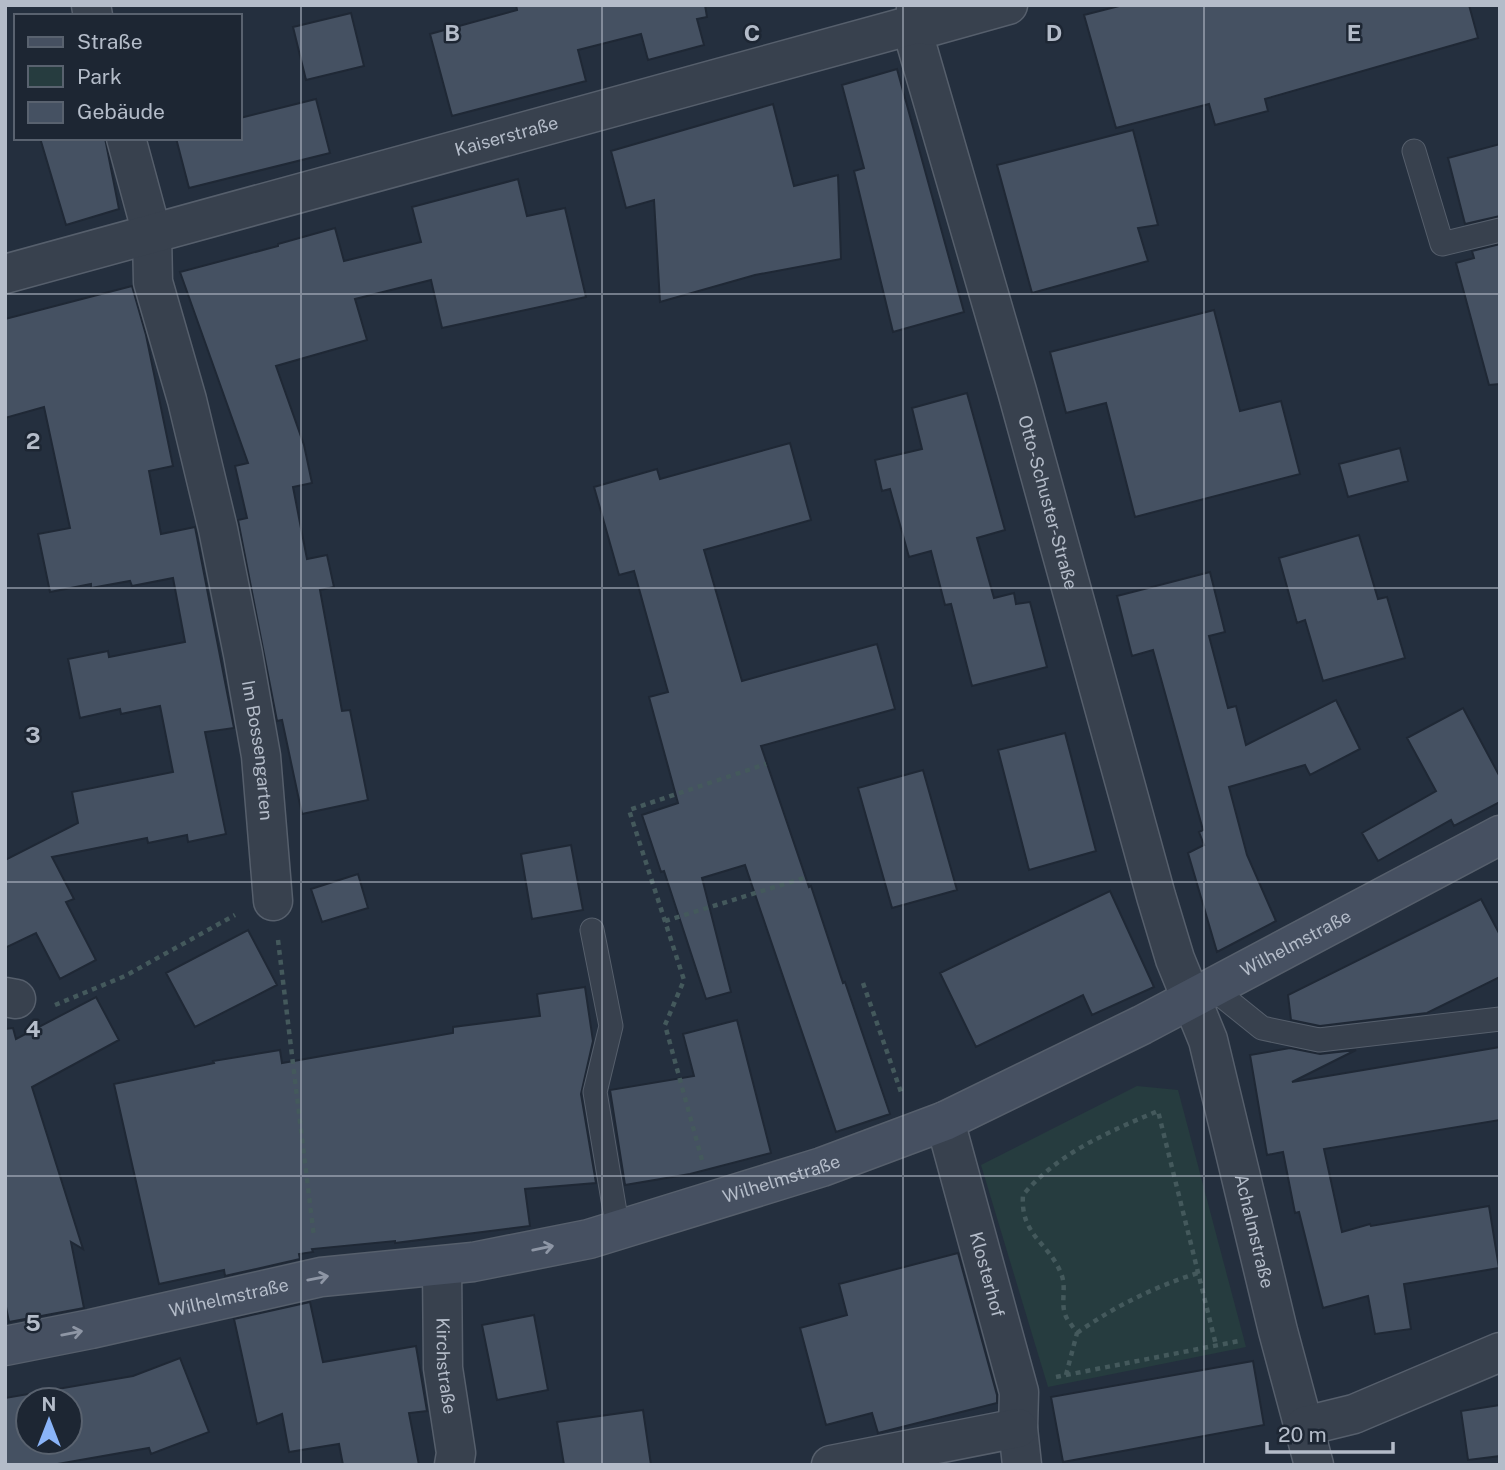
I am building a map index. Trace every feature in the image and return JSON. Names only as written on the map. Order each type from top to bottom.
[{"type":"street","name":"Kaiserstraße","points":[[5,274],[916,15],[933,26],[1009,5]]},
{"type":"street","name":"Otto-Schuster-Straße","points":[[916,15],[916,43],[1017,391],[1156,897],[1175,960],[1202,993]]},
{"type":"street","name":"Im Bossengarten","points":[[127,140],[152,234],[153,282],[190,413],[218,529],[243,654],[261,756],[273,895]]},
{"type":"street","name":"Wilhelmstraße","points":[[5,1346],[321,1277],[442,1266],[589,1239],[822,1167],[930,1127],[1202,993],[1500,835]]},
{"type":"street","name":"Achalmstraße","points":[[1202,993],[1208,1040],[1278,1331],[1314,1465]]},
{"type":"street","name":"Klosterhof","points":[[930,1127],[1020,1428]]},
{"type":"street","name":"Kirchstraße","points":[[442,1266],[443,1368],[456,1453],[454,1465]]},
{"type":"street","points":[[1305,1426],[1354,1414],[1500,1352]]},
{"type":"street","points":[[831,1465],[1020,1428]]},
{"type":"lane","points":[[1415,151],[1442,244],[1500,230]]},
{"type":"lane","points":[[592,930],[611,1026],[595,1092],[618,1230]]},
{"type":"lane","points":[[1202,993],[1262,1028],[1319,1040],[1500,1019]]},
{"type":"path","points":[[713,1202],[665,1025],[684,980],[629,810],[766,764]]},
{"type":"path","points":[[665,921],[804,877]]},
{"type":"path","points":[[11,998],[43,1007],[59,1004],[125,976],[273,895],[321,1277]]},
{"type":"path","points":[[863,983],[930,1127]]},
{"type":"path","points":[[1077,1333],[1065,1315],[1063,1278],[1025,1223],[1023,1195],[1056,1163],[1083,1146],[1158,1111],[1216,1345]]},
{"type":"path","points":[[1020,1428],[1066,1375],[1077,1333],[1119,1305],[1165,1284],[1198,1273]]},
{"type":"path","points":[[1066,1375],[1278,1331]]},
{"type":"green space","points":[[1137,1086],[1178,1090],[1246,1347],[1048,1387],[981,1165]]},
{"type":"building","points":[[516,5],[705,5],[707,17],[697,19],[704,45],[648,60],[641,34],[578,50],[586,81],[452,116],[430,34],[517,10]]},
{"type":"building","points":[[1123,5],[1469,5],[1478,38],[1265,99],[1268,111],[1215,125],[1209,104],[1116,128],[1084,15]]},
{"type":"building","points":[[351,13],[364,66],[306,80],[293,27]]},
{"type":"building","points":[[897,69],[964,312],[893,332],[854,171],[864,168],[842,85]]},
{"type":"building","points":[[316,99],[330,153],[189,188],[177,140],[242,140],[242,118]]},
{"type":"building","points":[[773,104],[794,186],[838,175],[841,259],[755,275],[660,302],[654,200],[626,208],[611,151]]},
{"type":"building","points":[[1133,130],[1158,225],[1138,228],[1148,261],[1032,293],[997,165]]},
{"type":"building","points":[[41,140],[105,140],[119,209],[66,225]]},
{"type":"building","points":[[1500,144],[1500,216],[1465,224],[1448,158]]},
{"type":"building","points":[[518,179],[527,216],[565,208],[586,297],[442,328],[431,280],[355,299],[367,340],[276,366],[304,445],[312,483],[293,487],[307,559],[327,555],[334,587],[320,590],[342,711],[350,710],[368,800],[302,814],[282,720],[277,721],[238,520],[247,518],[235,466],[248,463],[180,272],[335,228],[344,261],[421,242],[412,207]]},
{"type":"building","points":[[1500,244],[1500,384],[1489,385],[1456,263],[1474,258],[1472,251]]},
{"type":"building","points":[[132,286],[146,335],[173,466],[149,471],[161,534],[195,527],[234,728],[205,732],[226,834],[188,842],[187,835],[148,843],[147,838],[52,857],[74,899],[66,902],[96,960],[60,979],[36,933],[5,948],[5,860],[78,823],[72,792],[173,772],[160,706],[121,714],[120,709],[80,718],[68,659],[108,651],[109,657],[185,642],[173,578],[132,586],[130,581],[91,588],[91,584],[50,592],[38,534],[70,528],[44,407],[5,418],[5,319]]},
{"type":"building","points":[[1214,310],[1240,411],[1281,401],[1300,474],[1135,517],[1106,403],[1066,413],[1050,352]]},
{"type":"building","points":[[967,393],[1005,530],[977,538],[994,598],[1014,593],[1016,604],[1030,602],[1047,667],[972,686],[951,604],[945,605],[931,551],[909,557],[890,489],[882,491],[875,460],[922,449],[912,408]]},
{"type":"building","points":[[790,443],[811,520],[704,550],[742,681],[877,644],[895,709],[761,746],[890,1114],[836,1132],[745,865],[702,878],[731,992],[706,999],[664,871],[661,872],[642,815],[678,803],[649,697],[668,692],[634,571],[619,575],[594,487],[657,469],[660,479]]},
{"type":"building","points":[[1400,448],[1408,481],[1348,497],[1339,464]]},
{"type":"building","points":[[1359,535],[1378,599],[1387,597],[1405,658],[1323,681],[1305,620],[1297,623],[1279,558]]},
{"type":"building","points":[[1210,572],[1225,632],[1209,636],[1228,708],[1236,706],[1246,745],[1336,700],[1360,749],[1310,775],[1305,765],[1229,787],[1247,855],[1276,921],[1217,952],[1188,853],[1204,845],[1199,832],[1203,830],[1153,650],[1132,656],[1117,596]]},
{"type":"building","points":[[1463,708],[1500,777],[1500,802],[1454,826],[1451,820],[1378,861],[1362,833],[1436,791],[1407,738]]},
{"type":"building","points":[[1065,733],[1096,851],[1029,870],[998,750]]},
{"type":"building","points":[[923,770],[957,890],[892,908],[858,788]]},
{"type":"building","points":[[571,845],[583,910],[532,919],[521,854]]},
{"type":"building","points":[[358,874],[368,908],[322,922],[311,889]]},
{"type":"building","points":[[1110,891],[1154,987],[1092,1015],[1083,995],[976,1047],[940,973]]},
{"type":"building","points":[[1481,899],[1500,935],[1500,977],[1427,1013],[1320,1026],[1291,1020],[1288,995]]},
{"type":"building","points":[[248,930],[277,985],[195,1027],[166,973]]},
{"type":"building","points":[[585,987],[593,1041],[581,1094],[596,1183],[525,1189],[530,1226],[395,1243],[312,1249],[313,1252],[299,1254],[300,1259],[225,1276],[224,1270],[159,1284],[114,1084],[214,1063],[213,1061],[280,1050],[282,1063],[453,1033],[453,1027],[540,1016],[537,994]]},
{"type":"building","points":[[96,997],[119,1040],[32,1087],[83,1249],[71,1242],[84,1308],[9,1322],[5,1302],[5,1029],[13,1028],[16,1039]]},
{"type":"building","points":[[737,1020],[771,1153],[690,1174],[625,1185],[610,1090],[694,1076],[683,1034]]},
{"type":"building","points":[[1500,1047],[1500,1120],[1324,1149],[1342,1232],[1370,1224],[1371,1226],[1489,1206],[1499,1268],[1404,1284],[1411,1329],[1375,1334],[1368,1296],[1323,1308],[1299,1212],[1295,1213],[1283,1152],[1267,1155],[1250,1055],[1290,1048],[1320,1054],[1356,1050],[1292,1082]]},
{"type":"building","points":[[958,1253],[997,1403],[878,1433],[872,1413],[826,1425],[800,1328],[847,1315],[839,1284]]},
{"type":"building","points":[[310,1302],[323,1362],[416,1346],[427,1411],[409,1413],[419,1465],[343,1465],[339,1444],[289,1452],[282,1414],[257,1424],[234,1319]]},
{"type":"building","points":[[534,1315],[548,1390],[497,1400],[482,1325]]},
{"type":"building","points":[[180,1358],[209,1432],[151,1454],[149,1448],[52,1465],[5,1465],[5,1398],[14,1396],[14,1456],[84,1456],[84,1386],[75,1386],[133,1376]]},
{"type":"building","points":[[1253,1361],[1264,1425],[1063,1462],[1051,1397]]},
{"type":"building","points":[[1500,1405],[1500,1456],[1468,1460],[1461,1411]]},
{"type":"building","points":[[643,1410],[651,1465],[564,1465],[557,1422]]}]
